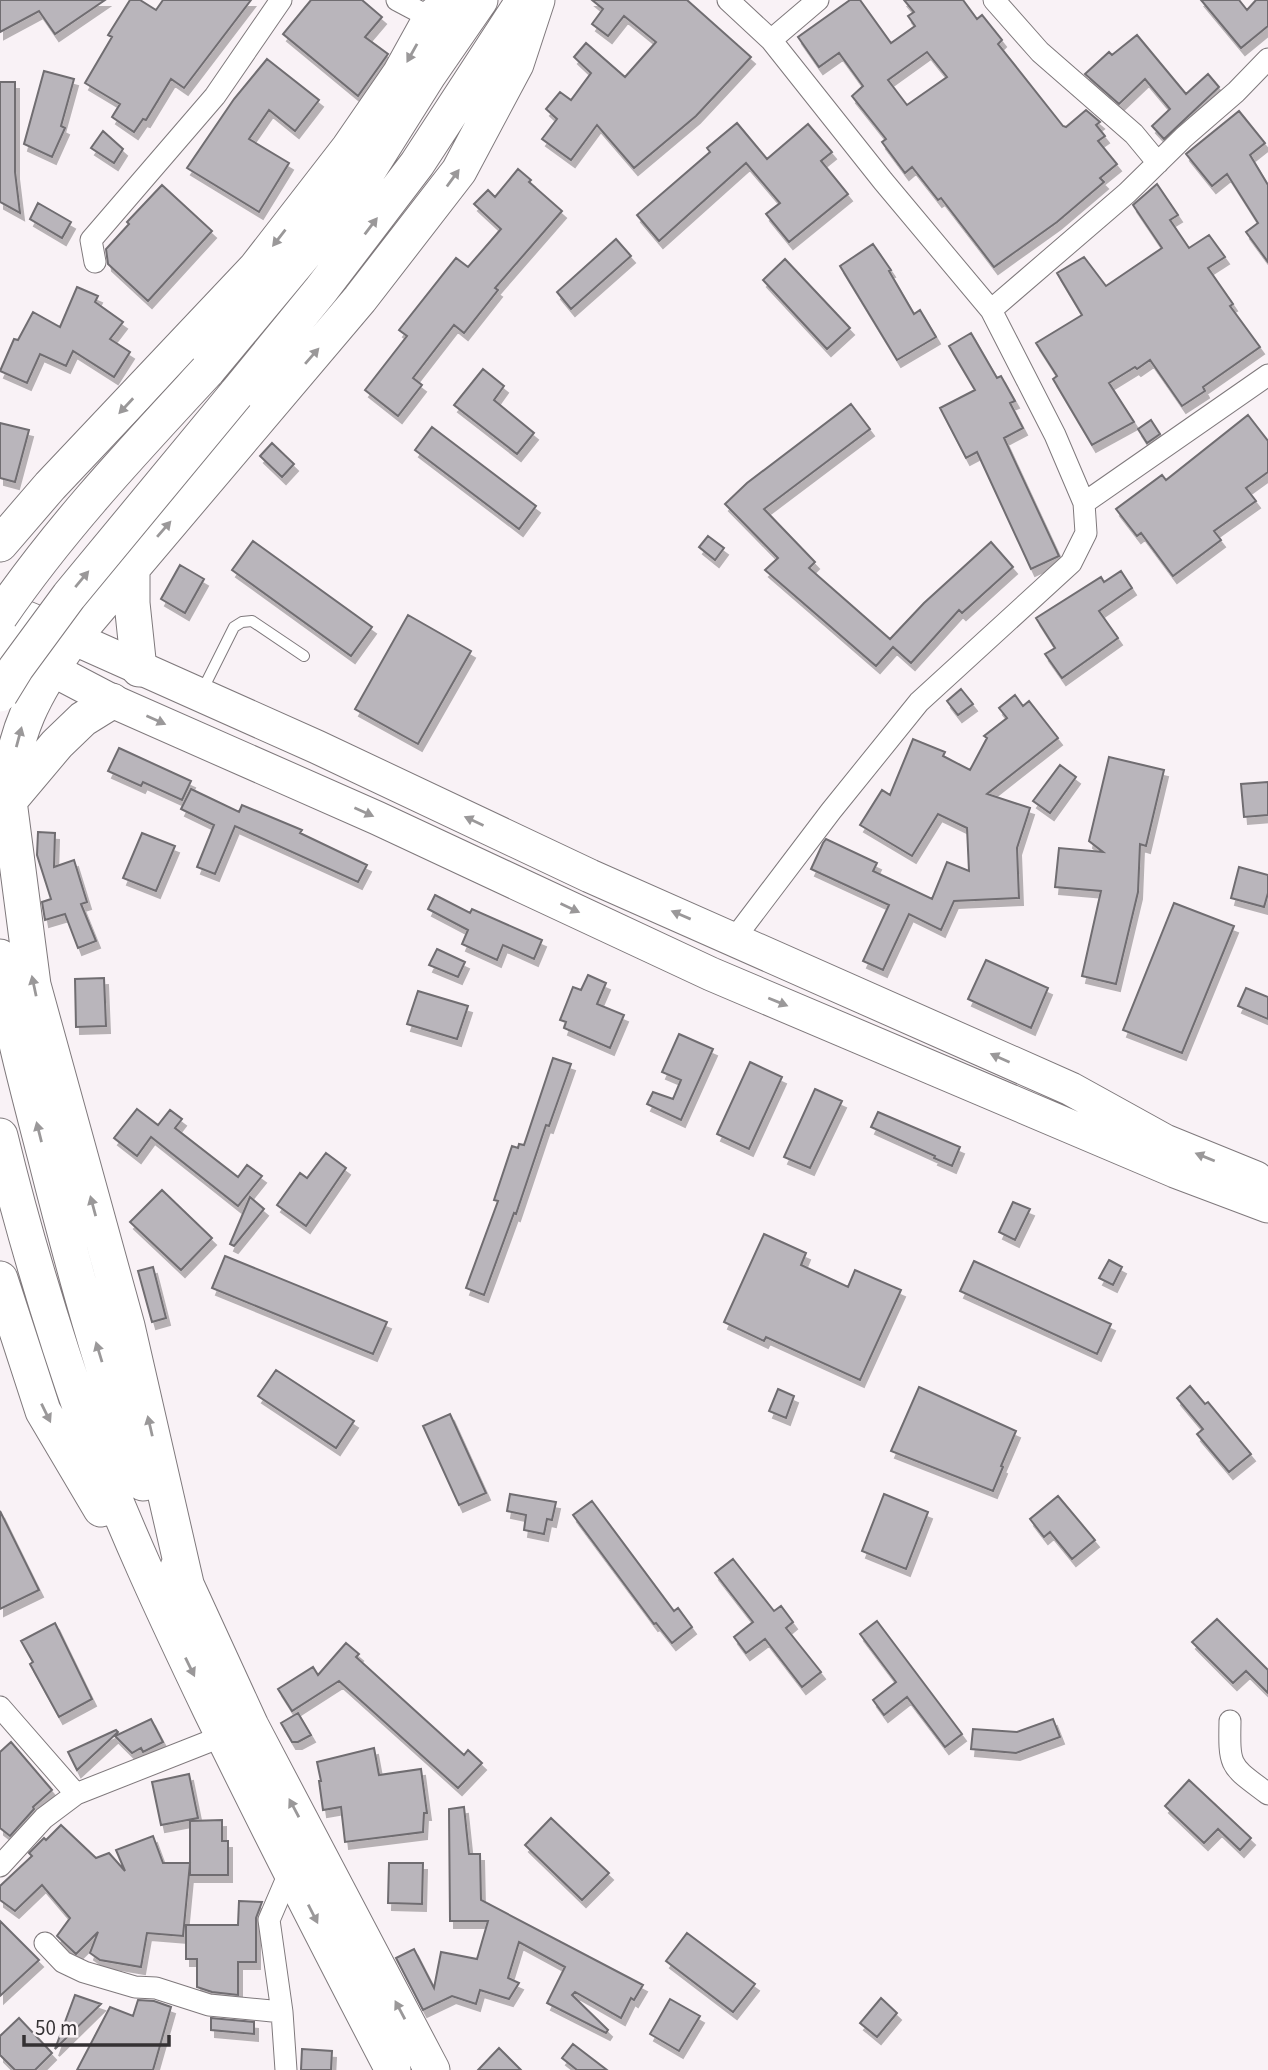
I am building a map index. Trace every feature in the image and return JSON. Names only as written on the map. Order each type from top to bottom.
[{"type":"highway","points":[[0,616],[32,570],[105,480],[207,371],[351,198],[429,74],[480,0]]},
{"type":"highway","points":[[0,694],[69,596],[321,290],[409,174],[524,0]]},
{"type":"highway","points":[[187,1588],[127,1326],[33,985],[9,801],[10,771],[24,718],[51,669],[73,638],[360,299],[459,171],[516,64],[537,0]]},
{"type":"highway","points":[[0,544],[50,486],[256,268],[371,116],[442,9]]},
{"type":"highway","points":[[0,522],[50,486]]},
{"type":"highway","points":[[132,566],[132,603],[139,668]]},
{"type":"highway","points":[[0,608],[73,638]]},
{"type":"highway","points":[[0,645],[51,669]]},
{"type":"highway","points":[[9,801],[57,744],[83,719],[112,701]]},
{"type":"highway","points":[[0,957],[8,1008],[74,1269],[142,1481],[187,1588],[258,1739],[432,2070]]},
{"type":"highway","points":[[0,1136],[17,1207],[40,1284],[89,1430],[172,1629],[290,1871],[393,2070]]},
{"type":"highway","points":[[0,1279],[43,1410],[172,1629]]},
{"type":"main road","points":[[73,638],[317,747],[590,876],[1070,1089],[1165,1141],[1268,1183]]},
{"type":"main road","points":[[51,669],[112,701],[377,818],[711,974],[1163,1166],[1268,1206]]},
{"type":"street","points":[[95,262],[92,240],[215,96],[281,0]]},
{"type":"street","points":[[397,0],[442,9]]},
{"type":"street","points":[[728,0],[771,40],[883,181],[991,310],[1055,435],[1084,503],[1086,533],[1071,563],[919,702],[831,811],[734,939]]},
{"type":"street","points":[[771,40],[818,0]]},
{"type":"street","points":[[995,0],[1040,52],[1134,134],[1158,163]]},
{"type":"street","points":[[991,310],[1128,193],[1268,59]]},
{"type":"street","points":[[1084,503],[1268,375]]},
{"type":"street","points":[[0,1707],[76,1794]]},
{"type":"street","points":[[1230,1721],[1230,1753],[1233,1766],[1268,1794]]},
{"type":"street","points":[[0,1866],[44,1818],[76,1794],[223,1736]]},
{"type":"street","points":[[286,2070],[282,2012],[269,1920],[290,1871]]},
{"type":"street","points":[[45,1943],[63,1962],[84,1972],[135,1987],[156,1988],[209,2004],[282,2012]]},
{"type":"lane","points":[[200,695],[234,627],[242,622],[252,621],[303,656]]},
{"type":"building","points":[[0,0],[105,0],[55,34],[39,11],[0,32]]},
{"type":"building","points":[[130,0],[140,0],[156,10],[163,0],[251,0],[184,88],[171,79],[146,120],[143,119],[134,132],[112,117],[120,104],[85,83],[112,37],[108,35]]},
{"type":"building","points":[[311,0],[362,0],[382,17],[365,37],[388,54],[358,96],[283,34]]},
{"type":"building","points":[[592,0],[687,0],[751,57],[696,116],[634,168],[597,125],[571,160],[542,139],[557,119],[546,109],[560,92],[571,100],[591,73],[574,57],[586,43],[625,77],[656,42],[624,16],[608,36],[592,24],[603,9]]},
{"type":"building","points":[[850,0],[860,0],[891,43],[915,26],[908,16],[914,12],[904,0],[963,0],[977,19],[982,15],[1002,40],[998,44],[1063,126],[1066,127],[1086,110],[1100,122],[1096,125],[1105,136],[1098,141],[1117,164],[1100,178],[1104,182],[1057,222],[994,267],[941,198],[938,200],[912,167],[905,173],[882,142],[886,139],[852,96],[863,86],[839,53],[819,67],[798,37]],"holes":[[[927,52],[947,77],[907,105],[888,80]]]},
{"type":"building","points":[[1201,0],[1239,0],[1247,10],[1256,0],[1268,0],[1268,26],[1241,48]]},
{"type":"building","points":[[1137,35],[1186,94],[1208,74],[1219,87],[1164,139],[1152,126],[1170,109],[1145,79],[1119,104],[1085,74],[1109,52],[1112,55]]},
{"type":"building","points":[[267,59],[319,100],[295,131],[269,110],[249,139],[289,163],[259,212],[187,168],[234,99]]},
{"type":"building","points":[[44,71],[74,79],[61,126],[65,128],[52,157],[24,144]]},
{"type":"building","points":[[0,82],[15,82],[15,172],[20,213],[0,202]]},
{"type":"building","points":[[1239,111],[1265,143],[1250,155],[1268,185],[1268,262],[1246,232],[1258,223],[1227,174],[1212,186],[1186,154]]},
{"type":"building","points":[[737,123],[767,159],[808,124],[832,152],[821,161],[848,194],[789,242],[766,214],[780,203],[746,163],[659,241],[637,215],[710,152],[707,148]]},
{"type":"building","points":[[103,131],[123,149],[114,163],[91,148]]},
{"type":"building","points":[[518,169],[562,211],[495,288],[498,290],[464,333],[454,325],[413,378],[422,385],[398,416],[365,390],[407,336],[399,330],[456,258],[468,267],[501,229],[474,204],[488,190],[495,197]]},
{"type":"building","points":[[1157,184],[1178,215],[1170,220],[1189,248],[1209,235],[1225,257],[1208,268],[1233,304],[1230,306],[1260,347],[1203,387],[1205,391],[1182,406],[1150,360],[1137,369],[1135,367],[1109,383],[1134,422],[1092,445],[1053,379],[1057,376],[1036,343],[1082,315],[1057,273],[1084,257],[1106,286],[1162,248],[1133,205]]},
{"type":"building","points":[[162,185],[212,231],[148,301],[108,264],[106,249]]},
{"type":"building","points":[[38,203],[71,222],[62,238],[30,219]]},
{"type":"building","points":[[616,239],[631,256],[571,309],[557,292]]},
{"type":"building","points":[[873,244],[891,270],[889,271],[914,314],[920,310],[936,337],[897,360],[840,266]]},
{"type":"building","points":[[785,259],[850,328],[827,349],[763,280]]},
{"type":"building","points":[[77,287],[98,296],[95,302],[123,322],[110,339],[130,352],[114,377],[73,351],[66,366],[40,354],[27,383],[0,371],[14,339],[18,340],[33,312],[60,327]]},
{"type":"building","points":[[971,333],[997,378],[1001,376],[1015,401],[1010,403],[1023,428],[1004,438],[1059,556],[1031,569],[977,452],[966,458],[940,408],[975,390],[949,346]]},
{"type":"building","points":[[483,369],[504,386],[494,400],[534,433],[517,454],[454,405]]},
{"type":"building","points":[[851,404],[870,429],[764,509],[815,562],[809,568],[890,639],[924,603],[991,542],[1013,567],[962,613],[959,610],[911,663],[893,647],[876,666],[765,570],[778,558],[725,504],[747,483]]},
{"type":"building","points":[[1248,415],[1268,441],[1268,472],[1246,488],[1256,501],[1214,531],[1221,540],[1173,576],[1141,533],[1137,536],[1116,509],[1162,475],[1166,480]]},
{"type":"building","points":[[1151,420],[1160,434],[1147,443],[1138,429]]},
{"type":"building","points":[[0,423],[29,430],[15,482],[0,478]]},
{"type":"building","points":[[432,427],[536,506],[519,529],[415,450]]},
{"type":"building","points":[[272,443],[294,464],[282,477],[260,456]]},
{"type":"building","points":[[708,536],[724,548],[715,560],[699,547]]},
{"type":"building","points":[[253,541],[372,627],[351,656],[232,570]]},
{"type":"building","points":[[180,565],[204,579],[185,613],[161,599]]},
{"type":"building","points":[[1121,571],[1132,588],[1099,611],[1118,638],[1062,678],[1045,654],[1055,648],[1036,618],[1101,577],[1104,582]]},
{"type":"building","points":[[408,615],[471,651],[418,744],[355,709]]},
{"type":"building","points":[[961,689],[973,704],[958,715],[947,701]]},
{"type":"building","points":[[1015,695],[1023,706],[1029,701],[1058,738],[987,794],[1030,808],[1017,848],[1019,898],[954,901],[941,930],[909,914],[883,970],[863,961],[889,905],[811,869],[823,843],[826,839],[877,863],[873,871],[932,899],[947,862],[969,871],[967,828],[938,814],[912,856],[860,825],[882,790],[890,795],[913,739],[945,752],[943,756],[970,770],[987,738],[984,736],[1007,718],[999,708]]},
{"type":"building","points":[[119,748],[191,781],[182,800],[143,782],[141,786],[108,771]]},
{"type":"building","points":[[1109,757],[1164,770],[1146,846],[1140,844],[1138,892],[1116,984],[1082,976],[1101,891],[1055,887],[1059,848],[1103,852],[1089,841]]},
{"type":"building","points":[[1060,765],[1076,777],[1050,813],[1033,801]]},
{"type":"building","points":[[1268,782],[1268,815],[1244,817],[1241,784]]},
{"type":"building","points":[[191,789],[239,812],[242,805],[302,830],[300,833],[367,865],[358,882],[235,826],[215,874],[197,867],[214,825],[181,809]]},
{"type":"building","points":[[38,832],[55,833],[54,867],[74,860],[87,902],[81,904],[96,941],[78,948],[65,914],[45,920],[42,902],[51,899],[37,855]]},
{"type":"building","points":[[142,833],[175,846],[156,891],[123,878]]},
{"type":"building","points":[[1239,867],[1268,875],[1268,893],[1264,907],[1231,898]]},
{"type":"building","points":[[435,895],[470,913],[472,909],[542,940],[534,959],[503,945],[497,960],[462,944],[468,930],[428,909]]},
{"type":"building","points":[[1174,903],[1234,926],[1182,1053],[1123,1030]]},
{"type":"building","points":[[437,949],[465,962],[458,977],[429,965]]},
{"type":"building","points":[[986,960],[1048,988],[1031,1028],[968,999]]},
{"type":"building","points":[[588,975],[606,983],[597,1004],[624,1015],[610,1048],[564,1028],[566,1022],[560,1020],[573,987],[581,990]]},
{"type":"building","points":[[104,978],[106,1026],[76,1027],[75,979]]},
{"type":"building","points":[[1246,988],[1268,997],[1268,1019],[1238,1006]]},
{"type":"building","points":[[418,991],[468,1006],[457,1039],[407,1024]]},
{"type":"building","points":[[679,1034],[713,1049],[681,1120],[647,1104],[653,1092],[673,1099],[681,1080],[662,1072]]},
{"type":"building","points":[[553,1058],[571,1064],[484,1295],[466,1288],[498,1201],[494,1200],[512,1146],[518,1148],[519,1144],[524,1145]]},
{"type":"building","points":[[750,1062],[782,1077],[749,1149],[717,1134]]},
{"type":"building","points":[[815,1089],[842,1101],[810,1168],[784,1157]]},
{"type":"building","points":[[137,1109],[158,1125],[170,1110],[182,1119],[175,1128],[238,1177],[247,1165],[262,1176],[238,1206],[151,1137],[137,1156],[114,1138]]},
{"type":"building","points":[[878,1112],[960,1147],[952,1166],[871,1127]]},
{"type":"building","points":[[326,1153],[346,1168],[306,1226],[277,1205],[300,1173],[307,1178]]},
{"type":"building","points":[[162,1190],[212,1238],[181,1270],[130,1222]]},
{"type":"building","points":[[250,1197],[264,1209],[234,1246],[230,1244]]},
{"type":"building","points":[[1013,1202],[1030,1209],[1015,1240],[999,1232]]},
{"type":"building","points":[[764,1234],[806,1253],[801,1265],[848,1287],[855,1270],[901,1290],[860,1380],[766,1337],[764,1341],[724,1322]]},
{"type":"building","points":[[225,1256],[387,1322],[373,1354],[212,1288]]},
{"type":"building","points":[[1109,1260],[1122,1267],[1113,1285],[1099,1278]]},
{"type":"building","points":[[974,1261],[1111,1324],[1097,1354],[960,1291]]},
{"type":"building","points":[[153,1267],[166,1318],[152,1322],[138,1271]]},
{"type":"building","points":[[276,1370],[354,1421],[336,1448],[258,1396]]},
{"type":"building","points":[[1190,1386],[1205,1404],[1208,1402],[1251,1454],[1229,1472],[1197,1434],[1203,1429],[1177,1398]]},
{"type":"building","points":[[919,1387],[1016,1431],[993,1491],[891,1451]]},
{"type":"building","points":[[778,1389],[794,1396],[786,1418],[769,1411]]},
{"type":"building","points":[[450,1414],[486,1493],[459,1505],[423,1426]]},
{"type":"building","points":[[510,1494],[556,1502],[552,1520],[547,1519],[544,1534],[524,1530],[526,1515],[507,1511]]},
{"type":"building","points":[[884,1494],[928,1512],[906,1569],[862,1551]]},
{"type":"building","points":[[1058,1496],[1095,1540],[1072,1559],[1050,1532],[1044,1537],[1030,1519]]},
{"type":"building","points":[[592,1501],[674,1611],[678,1608],[692,1627],[672,1643],[656,1623],[654,1624],[573,1515]]},
{"type":"building","points":[[0,1511],[39,1590],[0,1609]]},
{"type":"building","points":[[733,1559],[774,1611],[781,1606],[793,1622],[786,1628],[821,1672],[802,1687],[765,1639],[746,1653],[734,1637],[753,1622],[715,1573]]},
{"type":"building","points":[[1217,1619],[1268,1670],[1268,1693],[1246,1671],[1233,1683],[1192,1642]]},
{"type":"building","points":[[877,1621],[962,1734],[945,1747],[907,1697],[884,1715],[873,1700],[896,1682],[860,1634]]},
{"type":"building","points":[[55,1623],[92,1699],[59,1717],[30,1664],[33,1662],[21,1641]]},
{"type":"building","points":[[346,1643],[359,1654],[356,1657],[464,1755],[468,1750],[482,1763],[458,1788],[339,1681],[292,1711],[278,1689],[313,1667],[318,1675]]},
{"type":"building","points":[[298,1713],[311,1735],[292,1742],[281,1723]]},
{"type":"building","points":[[151,1719],[163,1742],[143,1752],[141,1748],[132,1753],[115,1736]]},
{"type":"building","points":[[1053,1719],[1060,1737],[1016,1753],[971,1749],[973,1729],[1017,1732]]},
{"type":"building","points":[[116,1730],[118,1732],[77,1770],[68,1752]]},
{"type":"building","points":[[11,1742],[52,1790],[33,1807],[10,1836],[0,1828],[0,1752]]},
{"type":"building","points":[[374,1748],[379,1775],[421,1769],[427,1813],[424,1813],[423,1832],[345,1842],[341,1807],[323,1810],[317,1762]]},
{"type":"building","points":[[189,1774],[198,1818],[161,1825],[152,1782]]},
{"type":"building","points":[[1189,1780],[1251,1838],[1240,1850],[1218,1829],[1204,1843],[1165,1806]]},
{"type":"building","points":[[464,1807],[469,1854],[480,1854],[481,1900],[643,1985],[634,2000],[631,1998],[621,2018],[575,1992],[572,1995],[608,2030],[606,2033],[547,2003],[565,1967],[519,1942],[508,1978],[519,1983],[509,1999],[480,1990],[476,2004],[452,1996],[423,2010],[396,1958],[414,1949],[434,1988],[441,1952],[477,1959],[488,1921],[450,1921],[449,1809]]},
{"type":"building","points":[[551,1818],[609,1873],[582,1900],[525,1845]]},
{"type":"building","points":[[222,1820],[222,1841],[228,1841],[228,1875],[190,1875],[190,1821]]},
{"type":"building","points":[[61,1825],[96,1858],[109,1853],[125,1871],[116,1850],[153,1836],[163,1863],[190,1863],[183,1936],[147,1933],[141,1967],[100,1960],[90,1953],[98,1932],[76,1954],[57,1936],[70,1918],[42,1885],[15,1911],[0,1900],[0,1886],[32,1856],[29,1853],[44,1838],[46,1840]]},
{"type":"building","points":[[389,1863],[423,1863],[422,1904],[388,1903]]},
{"type":"building","points":[[239,1901],[262,1902],[256,1918],[256,1962],[238,1962],[238,1995],[197,1987],[197,1959],[186,1959],[186,1925],[238,1925]]},
{"type":"building","points":[[0,1921],[39,1960],[0,1996]]},
{"type":"building","points":[[687,1933],[755,1984],[733,2012],[666,1961]]},
{"type":"building","points":[[75,1995],[101,2004],[55,2049]]},
{"type":"building","points":[[881,1998],[897,2013],[877,2037],[860,2023]]},
{"type":"building","points":[[670,1999],[700,2016],[679,2051],[650,2034]]},
{"type":"building","points":[[138,2000],[154,2001],[171,2007],[153,2070],[77,2070],[110,2007],[133,2016]]},
{"type":"building","points":[[19,2018],[52,2053],[35,2070],[15,2070],[0,2055],[0,2036]]},
{"type":"building","points":[[211,2018],[254,2022],[254,2034],[211,2030]]},
{"type":"building","points":[[573,2044],[607,2070],[577,2070],[562,2058]]},
{"type":"building","points":[[499,2048],[521,2070],[478,2070]]},
{"type":"building","points":[[302,2049],[332,2051],[331,2070],[301,2070]]}]
